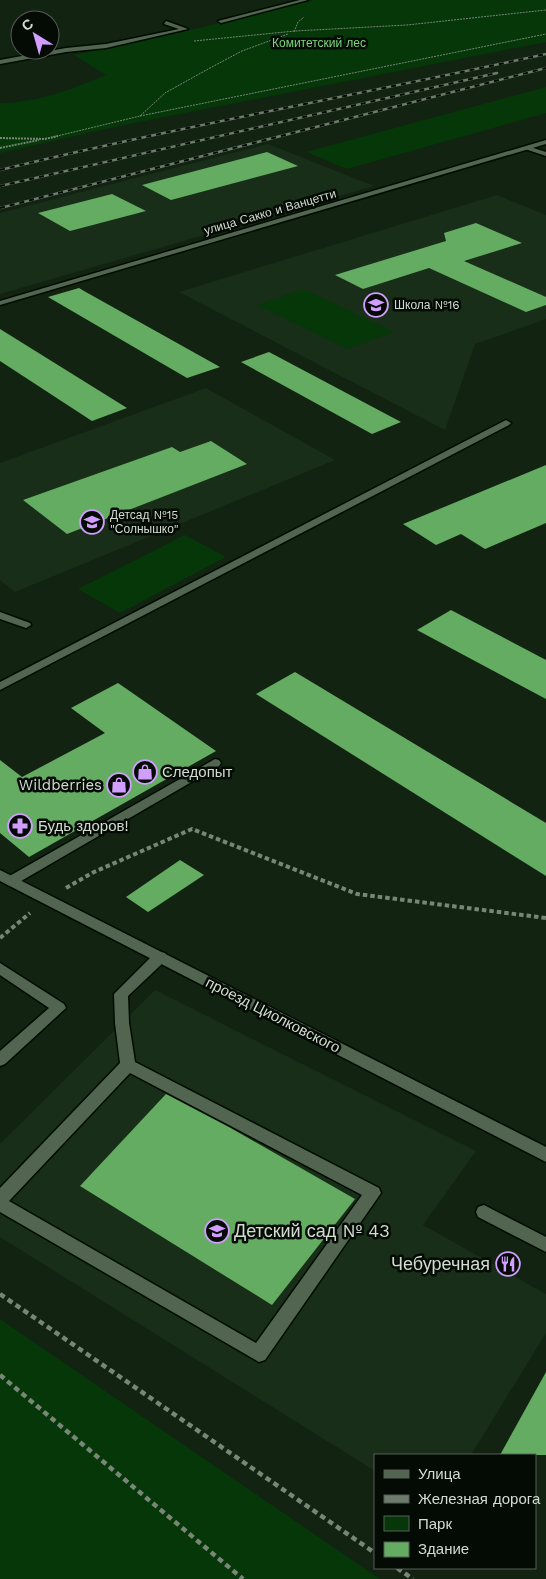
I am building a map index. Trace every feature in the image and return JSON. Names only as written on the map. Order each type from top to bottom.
[{"type":"street","points":[[221,21],[306,0]]},
{"type":"street","points":[[0,62],[66,50],[106,46],[185,29],[166,23]]},
{"type":"street","name":"улица Сакко и Ванцетти","points":[[0,303],[546,142]]},
{"type":"street","points":[[527,148],[546,154]]},
{"type":"street","points":[[0,687],[506,423]]},
{"type":"street","points":[[0,615],[26,625]]},
{"type":"street","points":[[5,878],[215,763]]},
{"type":"street","name":"проезд Циолковского","points":[[5,878],[546,1155]]},
{"type":"street","points":[[128,1064],[122,1023],[121,994],[160,957]]},
{"type":"street","points":[[0,968],[59,1008],[0,1060]]},
{"type":"street","points":[[0,1199],[128,1064]]},
{"type":"street","points":[[0,1204],[259,1354],[373,1193],[128,1064]]},
{"type":"street","points":[[484,1212],[546,1245]]},
{"type":"path","points":[[190,42],[295,31],[407,25],[546,10]]},
{"type":"path","points":[[295,31],[298,22],[304,17]]},
{"type":"path","points":[[140,116],[165,93],[210,68],[242,51],[295,31]]},
{"type":"path","points":[[0,148],[140,116],[546,34]]},
{"type":"path","points":[[0,138],[45,139]]},
{"type":"path","points":[[0,938],[47,899],[94,872],[192,829],[357,894],[546,918]]},
{"type":"path","points":[[0,1294],[374,1552]]},
{"type":"path","points":[[0,1375],[243,1579]]},
{"type":"path","points":[[398,1569],[413,1579]]},
{"type":"shaded area","points":[[268,144],[374,186],[0,294],[0,213]]},
{"type":"shaded area","name":"Школа №16","points":[[497,195],[546,215],[546,319],[475,344],[445,430],[179,292]]},
{"type":"shaded area","name":"Детсад №15 \"Солнышко\"","points":[[206,388],[335,460],[15,592],[0,580],[0,463]]},
{"type":"shaded area","name":"Детский сад № 43","points":[[155,990],[476,1151],[423,1225],[546,1294],[546,1333],[472,1454],[374,1454],[374,1470],[0,1237],[0,1144]]},
{"type":"green space","name":"Комитетский лес","points":[[314,0],[546,0],[546,42],[124,125],[0,153],[0,103],[42,98],[106,75],[74,55],[199,28]]},
{"type":"green space","points":[[546,87],[546,113],[347,169],[306,152]]},
{"type":"green space","points":[[304,289],[394,332],[347,349],[257,305]]},
{"type":"green space","points":[[185,535],[226,557],[120,613],[78,589]]},
{"type":"green space","points":[[0,1319],[380,1579],[0,1579]]},
{"type":"building","points":[[267,152],[298,166],[171,200],[142,185]]},
{"type":"building","points":[[112,194],[146,211],[70,231],[38,213]]},
{"type":"building","points":[[476,223],[522,243],[464,261],[546,297],[546,305],[526,312],[429,268],[363,289],[335,275],[446,241],[444,233]]},
{"type":"building","points":[[79,288],[220,367],[187,378],[48,297]]},
{"type":"building","points":[[0,329],[127,408],[92,421],[0,361]]},
{"type":"building","points":[[269,352],[401,422],[372,434],[241,362]]},
{"type":"building","points":[[211,441],[247,464],[67,534],[23,500],[172,447],[180,452]]},
{"type":"building","points":[[546,465],[546,523],[485,549],[461,534],[436,545],[403,524]]},
{"type":"building","points":[[451,610],[546,660],[546,699],[417,630]]},
{"type":"building","points":[[295,672],[546,823],[546,876],[256,694]]},
{"type":"building","points":[[118,683],[216,751],[29,857],[0,833],[0,760],[22,777],[105,733],[71,708]]},
{"type":"building","points":[[180,860],[204,875],[148,912],[126,897]]},
{"type":"building","points":[[166,1094],[229,1127],[355,1199],[272,1305],[80,1186]]},
{"type":"building","points":[[546,1372],[546,1455],[501,1454]]},
{"type":"railway","points":[[0,170],[136,139],[546,54]]},
{"type":"railway","points":[[0,208],[546,68]]},
{"type":"railway","points":[[0,186],[497,73]]},
{"type":"place","name":"Школа №16","points":[[376,305]]},
{"type":"place","name":"Детсад №15 \"Солнышко\"","points":[[92,522]]},
{"type":"place","name":"Следопыт","points":[[145,772]]},
{"type":"place","name":"Wildberries","points":[[119,785]]},
{"type":"place","name":"Будь здоров!","points":[[20,826]]},
{"type":"place","name":"Детский сад № 43","points":[[217,1231]]},
{"type":"place","name":"Чебуречная","points":[[508,1264]]}]
